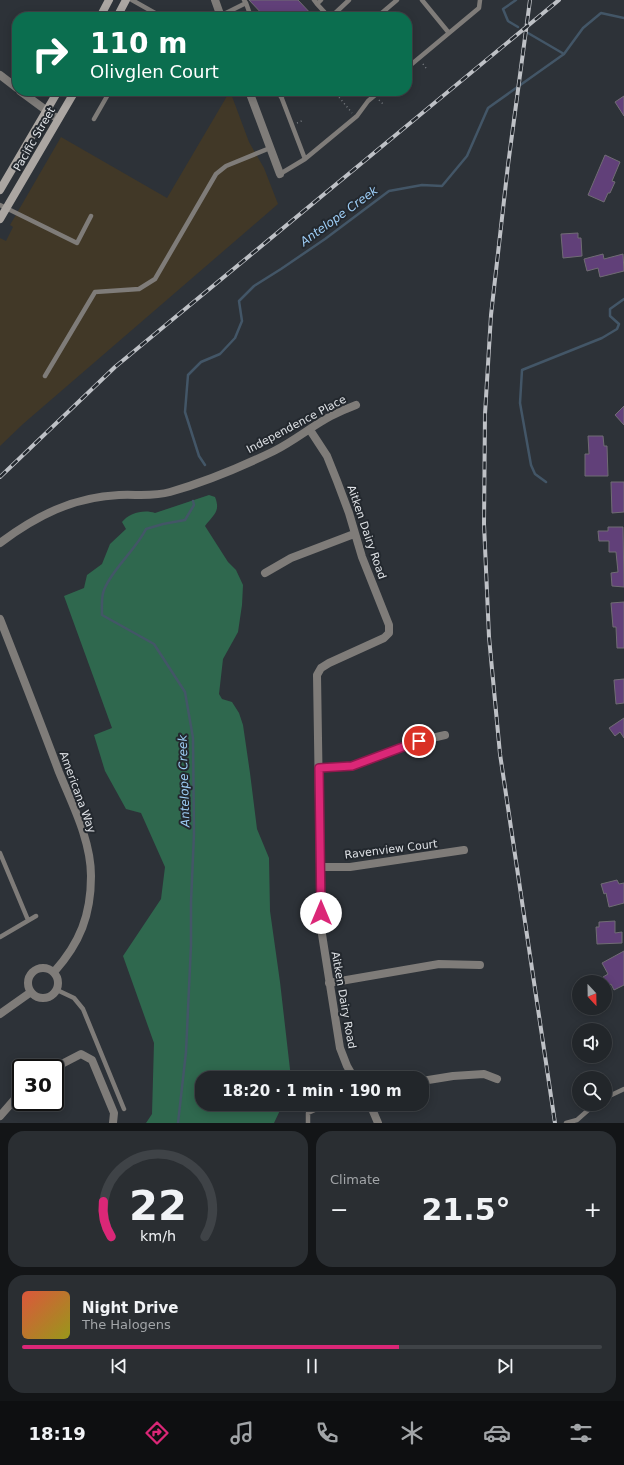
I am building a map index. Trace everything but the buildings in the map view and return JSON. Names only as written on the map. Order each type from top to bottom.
[{"type":"main road","points":[[103,12],[109,0]]},
{"type":"main road","points":[[119,12],[126,0]]},
{"type":"main road","name":"Pacific Street","points":[[0,190],[55,96]]},
{"type":"main road","name":"Pacific Street","points":[[0,219],[3,206],[72,96]]},
{"type":"street","points":[[215,0],[220,12]]},
{"type":"street","points":[[0,75],[12,84]]},
{"type":"street","points":[[27,96],[58,119]]},
{"type":"street","points":[[251,96],[280,174]]},
{"type":"street","name":"Independence Place","points":[[0,543],[39,517],[62,506],[88,498],[119,495],[145,495],[168,492],[238,467],[275,450],[331,416],[356,405]]},
{"type":"street","name":"Aitken Dairy Road","points":[[310,430],[327,456],[349,513],[362,557],[389,625],[389,633],[384,638],[329,663],[321,668],[317,675],[321,928],[340,1048],[350,1071]]},
{"type":"street","points":[[265,573],[291,558],[354,534]]},
{"type":"street","name":"Americana Way","points":[[0,619],[76,814],[88,854],[91,875],[90,899],[85,923],[76,944],[67,958],[54,972]]},
{"type":"street","points":[[319,768],[352,766],[419,741],[446,735]]},
{"type":"street","name":"Ravenview Court","points":[[320,867],[350,867],[464,850]]},
{"type":"street","points":[[329,982],[439,964],[480,964]]},
{"type":"street","points":[[44,968],[54,972],[58,981],[57,990],[52,996],[44,999],[36,997],[31,992],[28,982],[31,974],[44,968]]},
{"type":"street","points":[[0,1014],[31,992]]},
{"type":"street","points":[[64,1063],[81,1054],[92,1060],[114,1113],[113,1123]]},
{"type":"street","points":[[429,1080],[453,1076],[484,1074],[497,1079]]},
{"type":"street","points":[[0,1116],[12,1102]]},
{"type":"street","points":[[373,1111],[378,1123]]},
{"type":"lane","points":[[132,0],[153,12]]},
{"type":"lane","points":[[336,12],[349,0]]},
{"type":"lane","points":[[383,12],[397,0]]},
{"type":"lane","points":[[422,0],[449,33]]},
{"type":"lane","points":[[412,64],[479,8],[480,0]]},
{"type":"lane","points":[[317,1],[326,12]]},
{"type":"lane","points":[[228,12],[245,2],[249,12]]},
{"type":"lane","points":[[94,119],[107,96]]},
{"type":"lane","points":[[280,174],[305,159],[357,116],[368,101],[374,96]]},
{"type":"lane","points":[[281,97],[305,159]]},
{"type":"lane","points":[[45,376],[95,292],[139,289],[155,279],[220,169],[270,148]]},
{"type":"lane","points":[[3,206],[77,243],[91,216]]},
{"type":"lane","points":[[0,853],[28,920]]},
{"type":"lane","points":[[0,935],[36,916]]},
{"type":"lane","points":[[57,990],[74,998],[83,1009],[124,1109]]},
{"type":"lane","points":[[612,1095],[624,1089]]},
{"type":"lane","points":[[308,1123],[308,1113],[312,1111]]},
{"type":"lane","points":[[566,1123],[576,1120],[587,1111]]},
{"type":"path","points":[[338,96],[352,113]]},
{"type":"shaded area","points":[[227,96],[232,96],[249,142],[264,168],[278,204],[23,424],[0,446],[0,238],[6,241],[13,227],[10,225],[61,137],[167,198]]},
{"type":"green space","points":[[209,495],[215,497],[217,502],[217,510],[205,526],[228,562],[236,570],[243,585],[238,632],[223,659],[219,694],[222,699],[232,702],[239,713],[243,725],[257,829],[269,858],[270,911],[290,1071],[195,1071],[195,1111],[280,1111],[274,1123],[146,1123],[152,1114],[154,1043],[123,956],[161,899],[165,867],[141,813],[126,809],[105,771],[94,735],[112,728],[64,596],[84,588],[87,575],[102,564],[110,544],[126,529],[122,522],[125,519],[133,514],[146,511],[155,513]]},
{"type":"waterway","points":[[516,0],[503,9],[508,21],[518,27]]},
{"type":"waterway","name":"Antelope Creek","points":[[205,465],[199,456],[185,412],[188,375],[201,362],[220,354],[235,338],[242,321],[239,301],[254,286],[325,239],[389,191],[422,185],[442,186],[467,156],[488,108],[564,54],[583,28],[601,13],[624,18]]},
{"type":"waterway","points":[[528,33],[564,54]]},
{"type":"waterway","points":[[546,482],[535,474],[531,465],[520,403],[522,370],[602,338],[617,329],[619,324],[610,316],[610,309],[624,299]]},
{"type":"waterway","name":"Antelope Creek","points":[[178,1123],[186,1052],[191,945],[194,834],[193,738],[185,692],[154,644],[102,615],[102,602],[103,593],[112,575],[136,545],[146,529],[185,520],[194,505],[193,501]]},
{"type":"railway","points":[[530,0],[508,165],[491,315],[485,414],[484,524],[489,637],[500,754],[555,1123]]},
{"type":"railway","points":[[0,477],[115,367],[559,0]]},
{"type":"route","points":[[321,913],[319,768],[340,768],[352,766],[419,741]]}]
